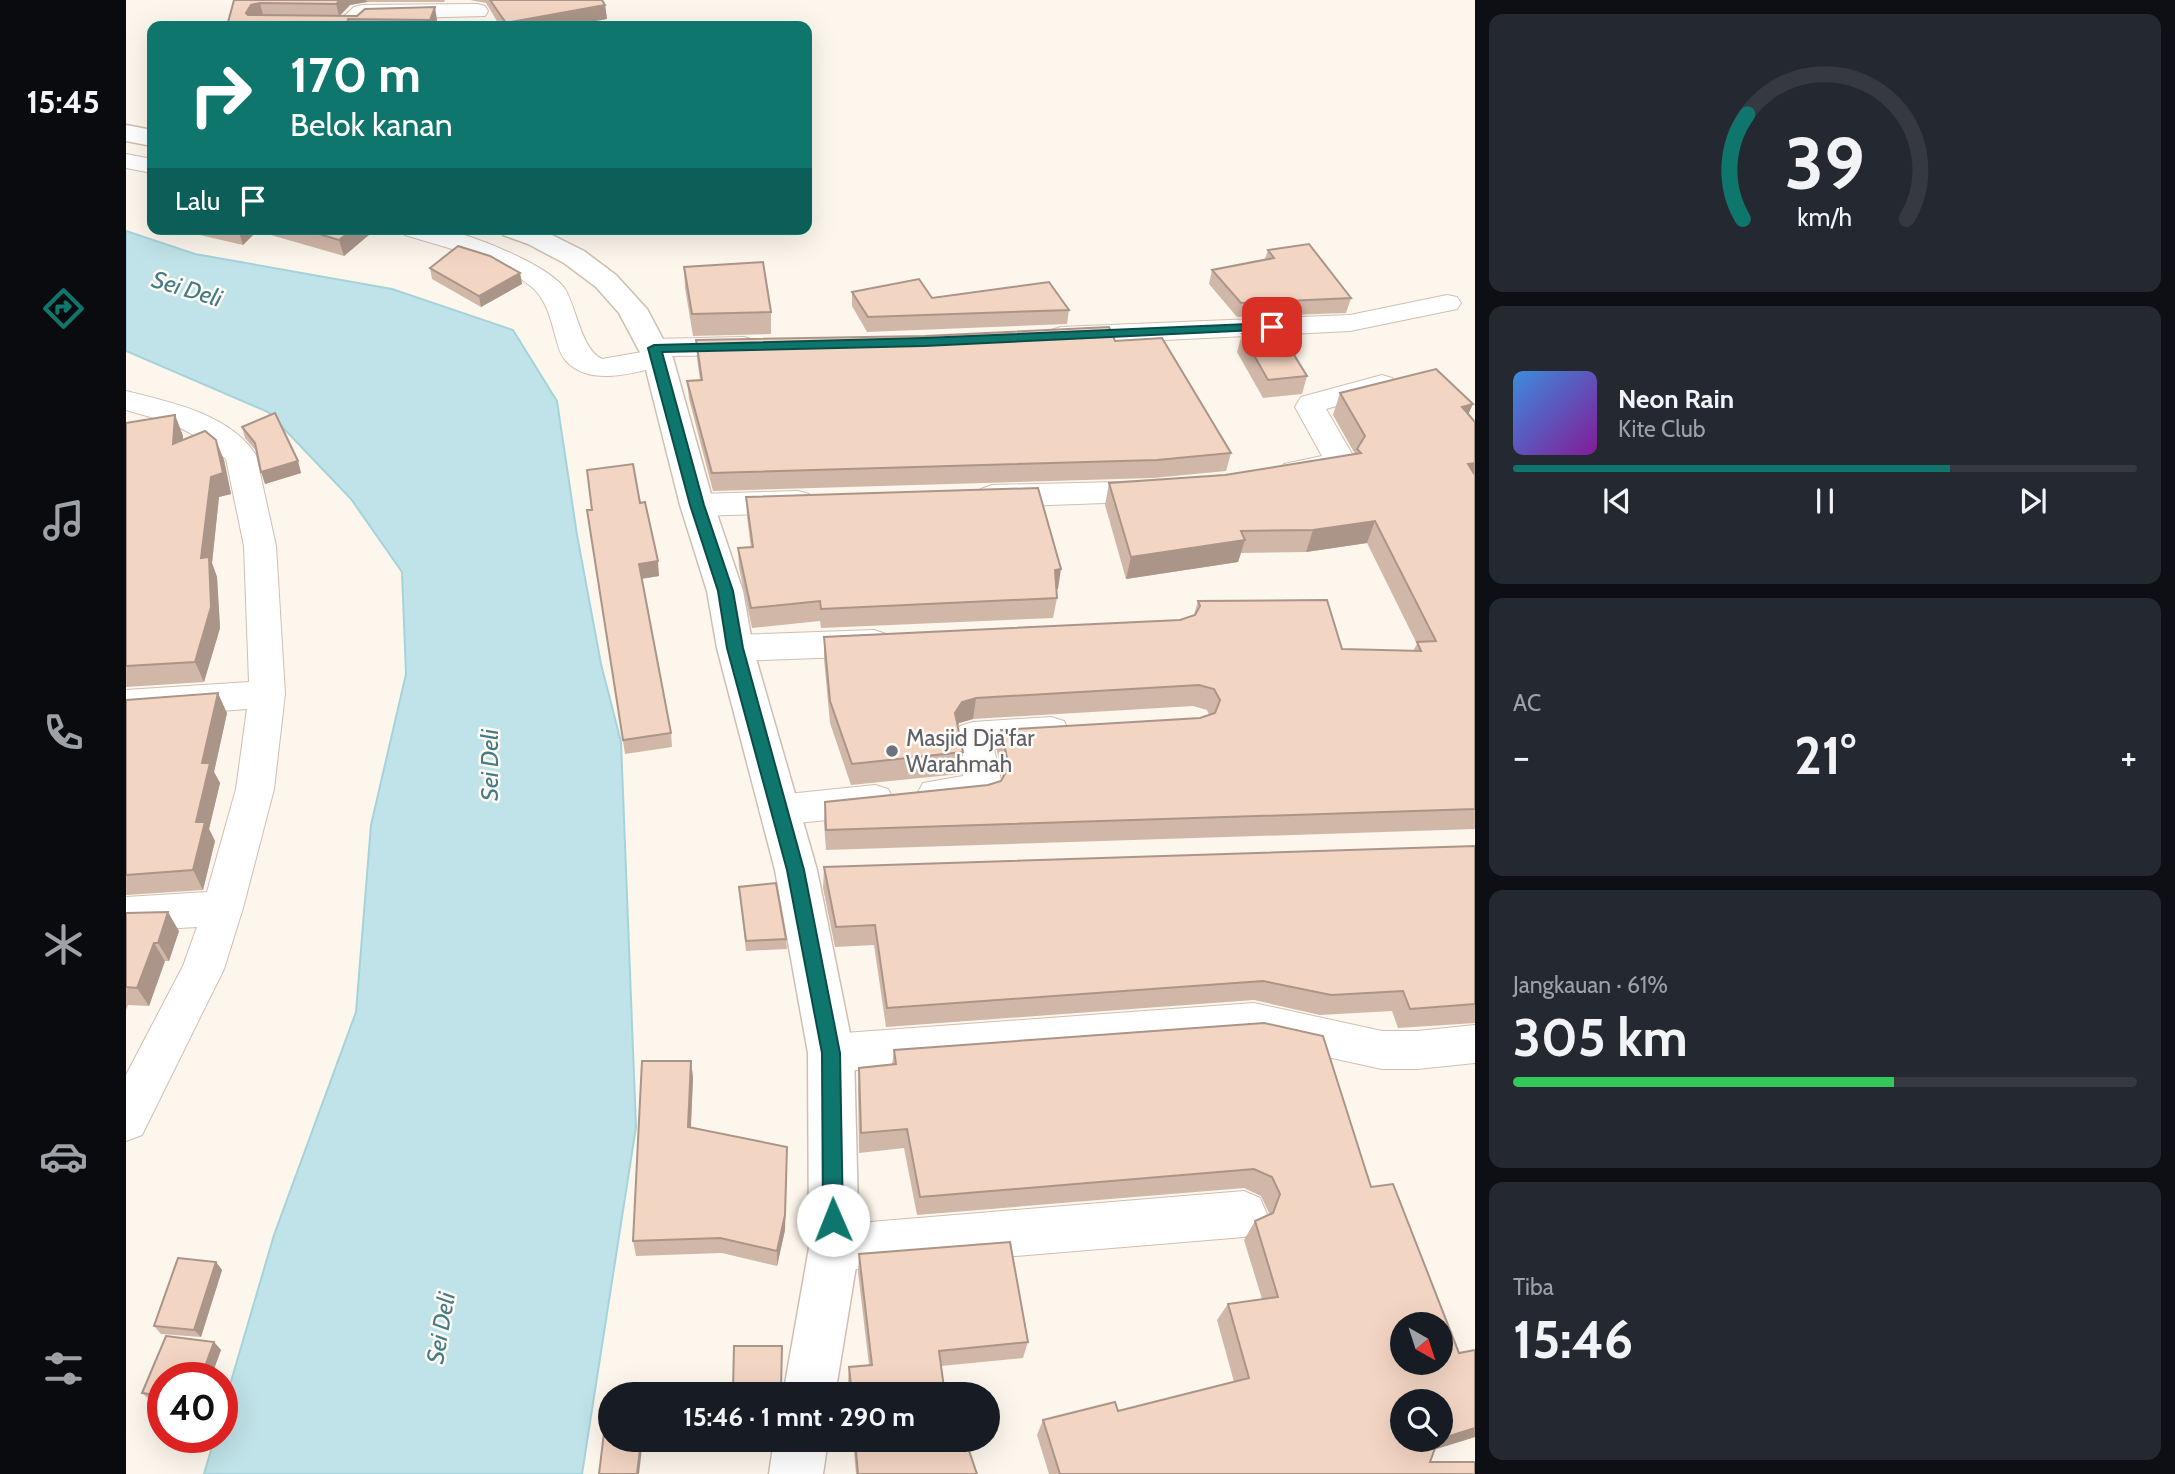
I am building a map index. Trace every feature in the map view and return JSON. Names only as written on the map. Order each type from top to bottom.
[{"type":"street","points":[[352,21],[358,13],[366,12],[477,12]]},
{"type":"street","points":[[126,133],[147,137]]},
{"type":"street","points":[[126,161],[147,165]]},
{"type":"street","points":[[432,235],[484,252],[527,271],[541,281],[552,291],[565,317],[576,355],[600,368],[656,353],[776,345]]},
{"type":"street","points":[[530,235],[574,257],[606,281],[632,309],[656,353],[697,505],[725,591],[735,648],[796,870],[831,1053],[834,1248],[811,1382]]},
{"type":"street","points":[[1034,338],[1350,323],[1447,303]]},
{"type":"street","points":[[1269,476],[1337,462],[1339,459],[1310,407],[1312,404],[1382,384]]},
{"type":"street","points":[[126,400],[182,416],[214,433],[241,455],[260,546],[267,694],[255,789],[223,908],[203,969],[126,1120]]},
{"type":"street","points":[[969,497],[1192,488]]},
{"type":"street","points":[[697,505],[833,501]]},
{"type":"street","points":[[735,648],[911,641]]},
{"type":"street","points":[[126,704],[267,694]]},
{"type":"street","points":[[778,810],[984,789],[973,736],[1083,730]]},
{"type":"street","points":[[796,870],[837,868]]},
{"type":"street","points":[[126,914],[223,908]]},
{"type":"street","points":[[831,1053],[1254,1022],[1291,1028],[1348,1045],[1385,1050],[1475,1044]]},
{"type":"street","points":[[834,1248],[1244,1214]]},
{"type":"street","points":[[796,1474],[800,1452]]},
{"type":"water","name":"Sei Deli","points":[[126,231],[195,254],[392,289],[513,330],[557,401],[577,535],[601,664],[621,742],[636,1127],[582,1474],[204,1474],[210,1453],[238,1453],[237,1362],[274,1235],[356,1012],[371,825],[406,674],[402,572],[351,499],[268,412],[126,351]]},
{"type":"building","points":[[234,0],[340,0],[336,4],[260,3],[251,5],[246,13],[248,15],[357,16],[365,9],[435,7],[430,20],[228,21]]},
{"type":"building","points":[[490,0],[602,0],[605,5],[517,21],[505,21]]},
{"type":"building","points":[[322,235],[345,235],[339,240]]},
{"type":"building","points":[[1309,244],[1351,298],[1241,303],[1212,270],[1274,258],[1268,250]]},
{"type":"building","points":[[458,246],[490,256],[520,273],[479,296],[430,268]]},
{"type":"building","points":[[763,262],[771,312],[692,314],[684,267]]},
{"type":"building","points":[[919,279],[932,298],[1049,282],[1069,310],[868,317],[852,292]]},
{"type":"building","points":[[1109,327],[1115,341],[1162,338],[1231,453],[1157,460],[712,473],[687,381],[702,380],[696,340],[925,336]]},
{"type":"building","points":[[1280,332],[1307,376],[1268,380],[1242,334]]},
{"type":"building","points":[[1436,369],[1473,404],[1462,407],[1475,422],[1475,463],[1468,464],[1475,475],[1475,809],[826,830],[825,802],[988,785],[1001,781],[1009,767],[1001,730],[1200,718],[1215,713],[1220,700],[1214,689],[1199,685],[976,698],[962,702],[955,713],[963,752],[852,764],[830,701],[824,637],[1180,620],[1195,615],[1200,606],[1198,601],[1327,600],[1342,649],[1421,651],[1417,642],[1436,641],[1375,521],[1313,530],[1241,531],[1245,540],[1131,557],[1109,483],[1225,475],[1361,453],[1357,449],[1365,436],[1340,393]]},
{"type":"building","points":[[275,413],[298,461],[261,472],[255,443],[242,427]]},
{"type":"building","points":[[175,415],[173,444],[205,431],[216,440],[223,473],[211,477],[201,558],[209,557],[211,607],[195,662],[126,666],[126,423]]},
{"type":"building","points":[[633,464],[640,503],[645,502],[658,561],[639,564],[671,733],[623,740],[587,510],[592,510],[587,470]]},
{"type":"building","points":[[1038,488],[1061,569],[1055,570],[1057,598],[821,609],[820,601],[751,608],[738,548],[753,547],[746,497]]},
{"type":"building","points":[[218,693],[202,763],[210,763],[196,822],[205,822],[193,870],[126,875],[126,700]]},
{"type":"building","points":[[1475,846],[1475,1004],[1410,1009],[1403,991],[1331,995],[1263,981],[887,1008],[875,925],[836,927],[824,867]]},
{"type":"building","points":[[776,883],[786,939],[746,941],[739,887]]},
{"type":"building","points":[[168,912],[158,943],[154,943],[137,988],[126,987],[126,913]]},
{"type":"building","points":[[1264,1023],[1323,1036],[1371,1187],[1393,1184],[1443,1312],[1390,1312],[1390,1376],[1452,1376],[1453,1338],[1459,1353],[1475,1350],[1475,1428],[1453,1435],[1453,1389],[1390,1389],[1390,1452],[1434,1452],[1430,1462],[1475,1462],[1475,1474],[1060,1474],[1043,1420],[1115,1402],[1118,1411],[1249,1378],[1228,1304],[1278,1297],[1255,1221],[1273,1213],[1280,1194],[1272,1177],[1254,1169],[920,1197],[907,1129],[861,1133],[859,1068],[896,1064],[894,1050]]},
{"type":"building","points":[[642,1061],[691,1061],[688,1127],[787,1147],[785,1215],[777,1251],[720,1238],[633,1241]]},
{"type":"building","points":[[1010,1242],[1028,1342],[939,1351],[943,1382],[851,1382],[849,1367],[872,1365],[859,1254]]},
{"type":"building","points":[[178,1258],[216,1262],[194,1330],[154,1326]]},
{"type":"building","points":[[166,1336],[214,1342],[207,1362],[155,1362]]},
{"type":"building","points":[[734,1346],[782,1346],[781,1382],[733,1382]]},
{"type":"building","points":[[147,1381],[147,1394],[142,1393]]},
{"type":"building","points":[[602,1452],[640,1452],[637,1474],[599,1474]]},
{"type":"building","points":[[856,1452],[969,1452],[977,1474],[858,1474]]},
{"type":"place","name":"Masjid Dja'far Warahmah","points":[[892,751]]},
{"type":"route","points":[[833,1220],[831,1053],[796,870],[735,648],[725,591],[697,505],[654,348],[924,342],[1272,327]]}]
